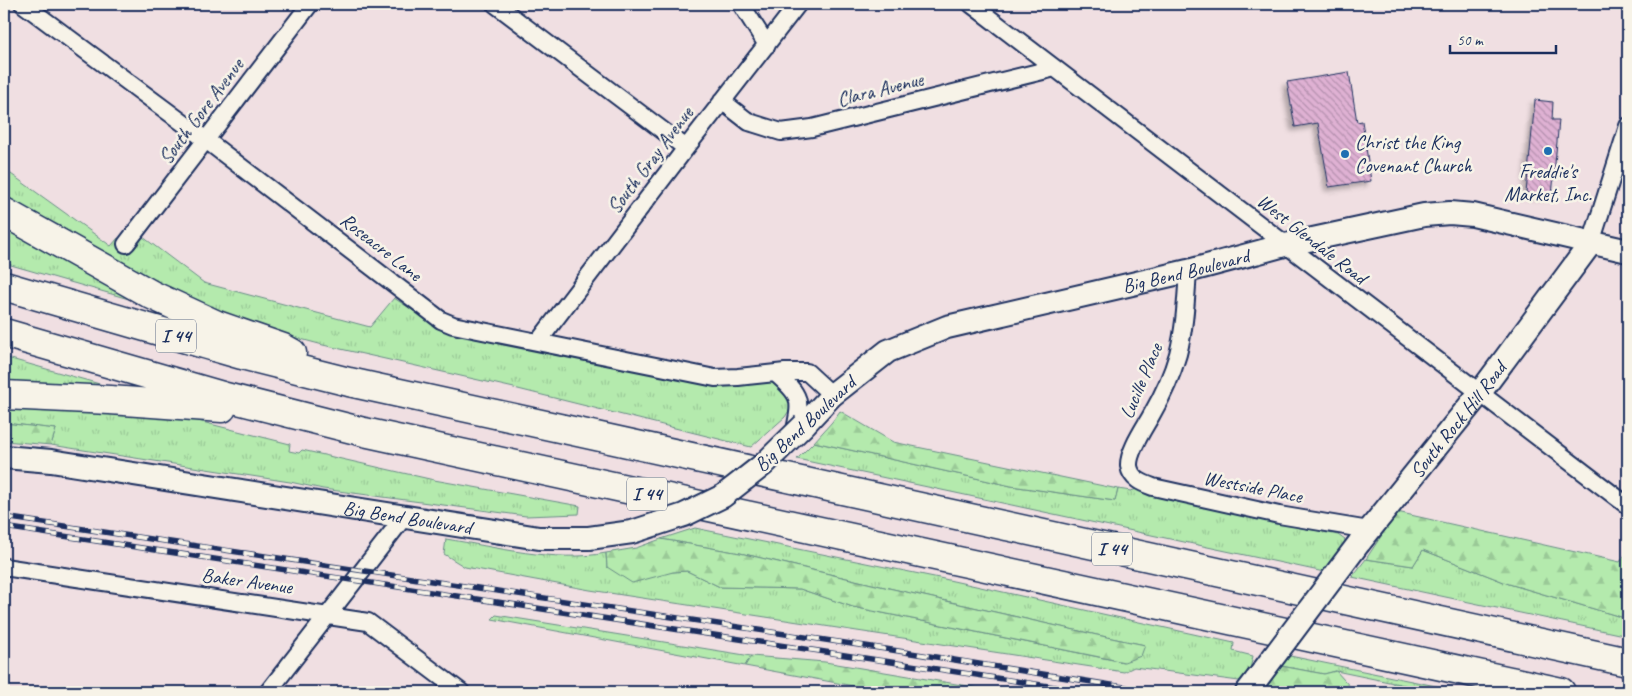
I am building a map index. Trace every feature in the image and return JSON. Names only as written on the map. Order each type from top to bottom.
[{"type":"highway","points":[[4,212],[152,295],[217,325],[283,348],[349,382]]},
{"type":"highway","name":"I 44","points":[[4,286],[232,352],[349,382],[1628,662]]},
{"type":"highway","name":"I 44","points":[[4,334],[289,414],[490,460],[1561,692]]},
{"type":"highway","points":[[4,395],[110,400],[289,414]]},
{"type":"main road","name":"Big Bend Boulevard","points":[[4,457],[51,461],[539,538],[589,538],[632,532],[684,515],[723,496],[764,464],[832,395],[888,352],[947,327],[1188,271],[1285,245],[1424,215],[1472,215],[1628,251]]},
{"type":"main road","name":"South Rock Hill Road","points":[[1252,686],[1364,537],[1479,394],[1591,243]]},
{"type":"street","name":"Roseacre Lane","points":[[23,4],[206,140],[441,320],[453,325],[715,378],[807,372],[832,395]]},
{"type":"street","name":"South Gore Avenue","points":[[126,244],[310,4]]},
{"type":"street","points":[[495,4],[686,148]]},
{"type":"street","points":[[741,4],[767,45]]},
{"type":"street","name":"South Gray Avenue","points":[[538,342],[722,100],[798,4]]},
{"type":"street","name":"West Glendale Road","points":[[971,4],[1628,506]]},
{"type":"street","name":"Clara Avenue","points":[[722,100],[749,122],[781,132],[812,128],[1055,68]]},
{"type":"street","name":"South Rock Hill Road","points":[[1591,243],[1628,126]]},
{"type":"street","name":"Lucille Place","points":[[1132,475],[1129,467],[1132,453],[1171,377],[1178,354],[1183,329],[1188,271]]},
{"type":"street","points":[[775,373],[791,386],[798,396],[799,430]]},
{"type":"street","name":"Westside Place","points":[[1132,475],[1137,480],[1153,487],[1280,515],[1364,537]]},
{"type":"street","points":[[268,692],[404,517]]},
{"type":"street","name":"Baker Avenue","points":[[4,567],[368,622],[461,692]]},
{"type":"green space","points":[[4,169],[111,246],[118,238],[134,249],[143,237],[204,283],[370,327],[394,298],[434,324],[449,332],[467,337],[704,383],[769,382],[782,385],[791,400],[790,409],[785,417],[751,447],[514,388],[323,345],[218,317],[82,241],[60,226],[4,197]]},
{"type":"green space","points":[[4,223],[160,308],[4,263]]},
{"type":"green space","points":[[4,357],[128,392],[4,388]]},
{"type":"green space","points":[[4,400],[166,413],[290,444],[289,451],[299,453],[302,450],[434,480],[580,506],[579,514],[526,516],[323,489],[290,482],[51,445],[56,429],[4,423]]},
{"type":"green space","points":[[840,411],[893,442],[1118,489],[1115,501],[1011,486],[814,442]]},
{"type":"green space","points":[[4,423],[56,429],[51,445],[4,441]]},
{"type":"green space","points":[[814,442],[1011,486],[1115,501],[1118,489],[1131,491],[1137,489],[1173,500],[1338,535],[1345,540],[1345,546],[1324,572],[797,459]]},
{"type":"green space","points":[[1397,512],[1620,562],[1628,551],[1628,619],[1509,584],[1423,550],[1413,566],[1366,559]]},
{"type":"green space","points":[[695,528],[944,579],[1234,643],[1233,651],[1253,656],[1250,669],[1239,681],[1134,667],[1124,672],[590,590],[465,567],[444,554],[446,539],[505,550],[546,555],[587,556],[606,553],[607,567],[673,572],[687,571],[720,587],[800,589],[853,607],[1123,662],[1145,645],[740,553],[661,539]]},
{"type":"green space","points":[[661,539],[740,553],[1145,645],[1141,656],[1124,662],[853,607],[800,589],[720,587],[687,571],[673,572],[632,583],[607,567],[606,553],[636,548]]},
{"type":"green space","points":[[1423,550],[1509,584],[1628,619],[1628,636],[1352,577],[1366,559],[1413,566]]},
{"type":"green space","points":[[496,615],[751,656],[745,666],[492,619]]},
{"type":"green space","points":[[751,656],[825,662],[1004,692],[886,692],[745,666]]},
{"type":"green space","points":[[1290,656],[1465,692],[1437,692],[1336,671],[1324,674],[1281,666]]},
{"type":"green space","points":[[1281,666],[1324,674],[1336,671],[1353,692],[1303,692],[1266,687]]},
{"type":"green space","points":[[1394,683],[1437,692],[1363,692],[1384,690]]},
{"type":"building","name":"Christ the King Covenant Church","points":[[1349,72],[1357,122],[1362,121],[1371,181],[1329,187],[1318,123],[1295,127],[1287,82]]},
{"type":"building","points":[[1535,100],[1553,102],[1552,120],[1559,120],[1552,196],[1526,193]]},
{"type":"railway","points":[[4,517],[892,650],[1155,692]]},
{"type":"railway","points":[[4,527],[1088,692]]},
{"type":"place","name":"Freddie's Market, Inc.","points":[[1548,151]]},
{"type":"place","name":"Christ the King Covenant Church","points":[[1345,154]]}]
